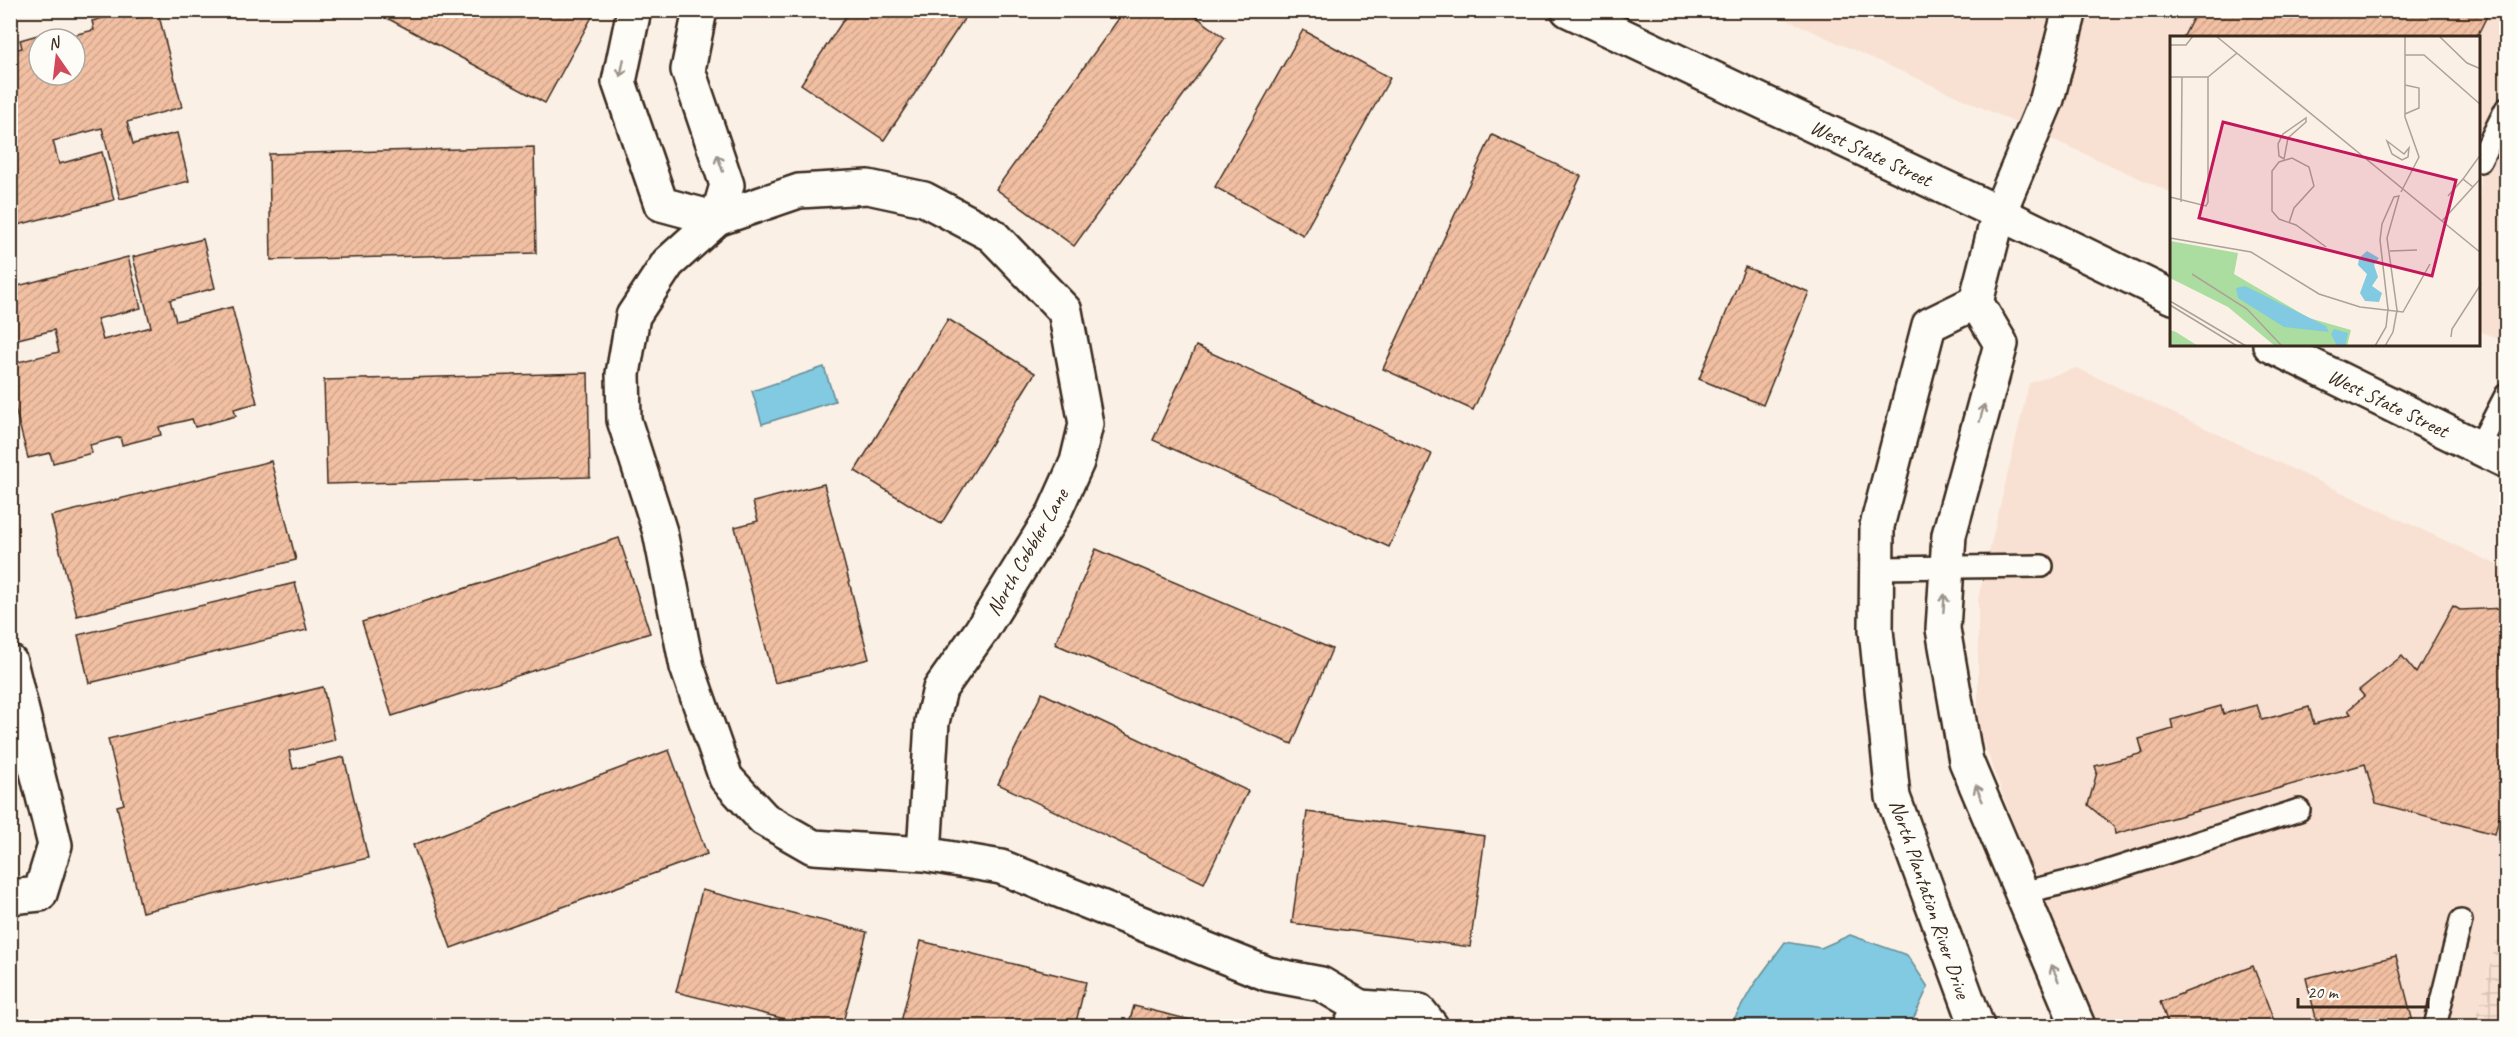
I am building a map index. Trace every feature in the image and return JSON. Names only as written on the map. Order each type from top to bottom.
[{"type":"street","points":[[634,10],[619,82],[661,204],[717,219],[727,185],[688,70],[700,10]]},
{"type":"street","name":"West State Street","points":[[1568,10],[2170,296]]},
{"type":"street","points":[[2070,10],[2047,99],[1999,213],[1976,302],[2001,344],[1949,535],[1942,629],[1966,761],[2078,1026]]},
{"type":"street","name":"North Cobbler Lane","points":[[924,854],[932,722],[940,689],[981,631],[1054,513],[1077,462],[1086,424],[1065,311],[992,235],[924,199],[868,187],[799,191],[717,219],[668,263],[633,316],[623,374],[624,420],[660,532],[687,668],[726,778],[764,819],[813,847],[924,854],[1001,867],[1268,974],[1321,984],[1356,1017],[1419,1011],[1431,1026]]},
{"type":"street","name":"North Plantation River Drive","points":[[1976,302],[1929,325],[1877,526],[1876,630],[1893,797],[1977,1026]]},
{"type":"street","name":"West State Street","points":[[2272,346],[2493,454]]},
{"type":"street","points":[[10,662],[55,845],[40,894],[10,897]]},
{"type":"lane","points":[[2481,159],[2506,109]]},
{"type":"lane","points":[[2493,454],[2506,395]]},
{"type":"lane","points":[[1876,568],[2042,566]]},
{"type":"lane","points":[[2021,892],[2093,876],[2298,810]]},
{"type":"lane","points":[[2435,1026],[2461,921]]},
{"type":"shaded area","points":[[1767,11],[2506,11],[2506,343],[2481,331],[2481,36],[2170,36],[2170,192]]},
{"type":"shaded area","points":[[2077,368],[2506,569],[2506,905],[2474,1026],[2097,1026],[2051,924],[1978,728],[1978,599],[2029,383]]},
{"type":"shaded area","points":[[2506,905],[2506,1026],[2474,1026]]},
{"type":"water","points":[[824,367],[835,401],[762,424],[752,391]]},
{"type":"water","points":[[1850,935],[1907,955],[1928,987],[1910,1026],[1730,1026],[1753,986],[1785,942],[1821,948]]},
{"type":"building","points":[[132,10],[136,18],[158,12],[182,107],[127,122],[133,144],[177,133],[189,181],[120,199],[102,128],[53,141],[59,164],[102,152],[114,200],[10,227],[10,170],[13,169],[10,157],[10,51],[22,48],[20,40],[27,38],[27,87],[87,87],[87,32],[94,30],[92,21]]},
{"type":"building","points":[[372,10],[586,10],[593,15],[545,103]]},
{"type":"building","points":[[850,10],[970,10],[884,140],[801,84]]},
{"type":"building","points":[[1125,10],[1187,10],[1225,38],[1074,246],[996,189]]},
{"type":"building","points":[[2197,10],[2490,10],[2477,36],[2184,36]]},
{"type":"building","points":[[1303,30],[1390,78],[1303,235],[1215,187]]},
{"type":"building","points":[[1492,135],[1581,176],[1473,410],[1383,369]]},
{"type":"building","points":[[534,147],[536,253],[271,260],[269,154]]},
{"type":"building","points":[[203,239],[215,288],[170,300],[176,321],[232,307],[257,403],[234,409],[236,416],[195,427],[192,419],[159,427],[161,435],[122,445],[120,437],[90,445],[92,453],[53,463],[50,453],[28,458],[10,389],[10,364],[59,352],[54,330],[10,341],[10,288],[128,257],[141,308],[97,319],[103,340],[151,327],[133,257]]},
{"type":"building","points":[[1745,267],[1809,292],[1763,405],[1699,379]]},
{"type":"building","points":[[948,319],[1035,373],[941,524],[855,471]]},
{"type":"building","points":[[1196,346],[1432,454],[1389,547],[1153,440]]},
{"type":"building","points":[[588,373],[590,477],[327,484],[324,380]]},
{"type":"building","points":[[271,461],[296,560],[77,616],[51,516]]},
{"type":"building","points":[[824,484],[869,659],[775,683],[735,527],[758,521],[753,502]]},
{"type":"building","points":[[619,538],[650,633],[392,716],[362,622]]},
{"type":"building","points":[[1096,549],[1332,649],[1292,744],[1055,644]]},
{"type":"building","points":[[295,583],[307,630],[89,683],[78,635]]},
{"type":"building","points":[[2453,606],[2460,610],[2506,608],[2506,791],[2495,834],[2376,803],[2365,764],[2115,834],[2114,827],[2088,805],[2097,772],[2095,766],[2143,753],[2139,739],[2173,729],[2171,720],[2221,706],[2223,714],[2257,705],[2262,720],[2309,707],[2314,724],[2351,714],[2348,710],[2364,696],[2359,690],[2402,656],[2416,673]]},
{"type":"building","points":[[323,687],[335,740],[289,751],[293,769],[344,757],[368,858],[142,912],[117,806],[124,804],[108,739]]},
{"type":"building","points":[[1042,693],[1248,791],[1204,883],[998,784]]},
{"type":"building","points":[[669,750],[707,854],[451,948],[413,845]]},
{"type":"building","points":[[1307,812],[1485,836],[1470,947],[1292,923]]},
{"type":"building","points":[[702,890],[867,932],[842,1026],[813,1026],[676,992]]},
{"type":"building","points":[[921,941],[1086,982],[1075,1026],[900,1026]]},
{"type":"building","points":[[2396,956],[2414,1026],[2318,1026],[2306,978]]},
{"type":"building","points":[[2253,966],[2276,1026],[2169,1026],[2160,1002]]},
{"type":"building","points":[[1134,1006],[1215,1026],[1128,1026]]}]
